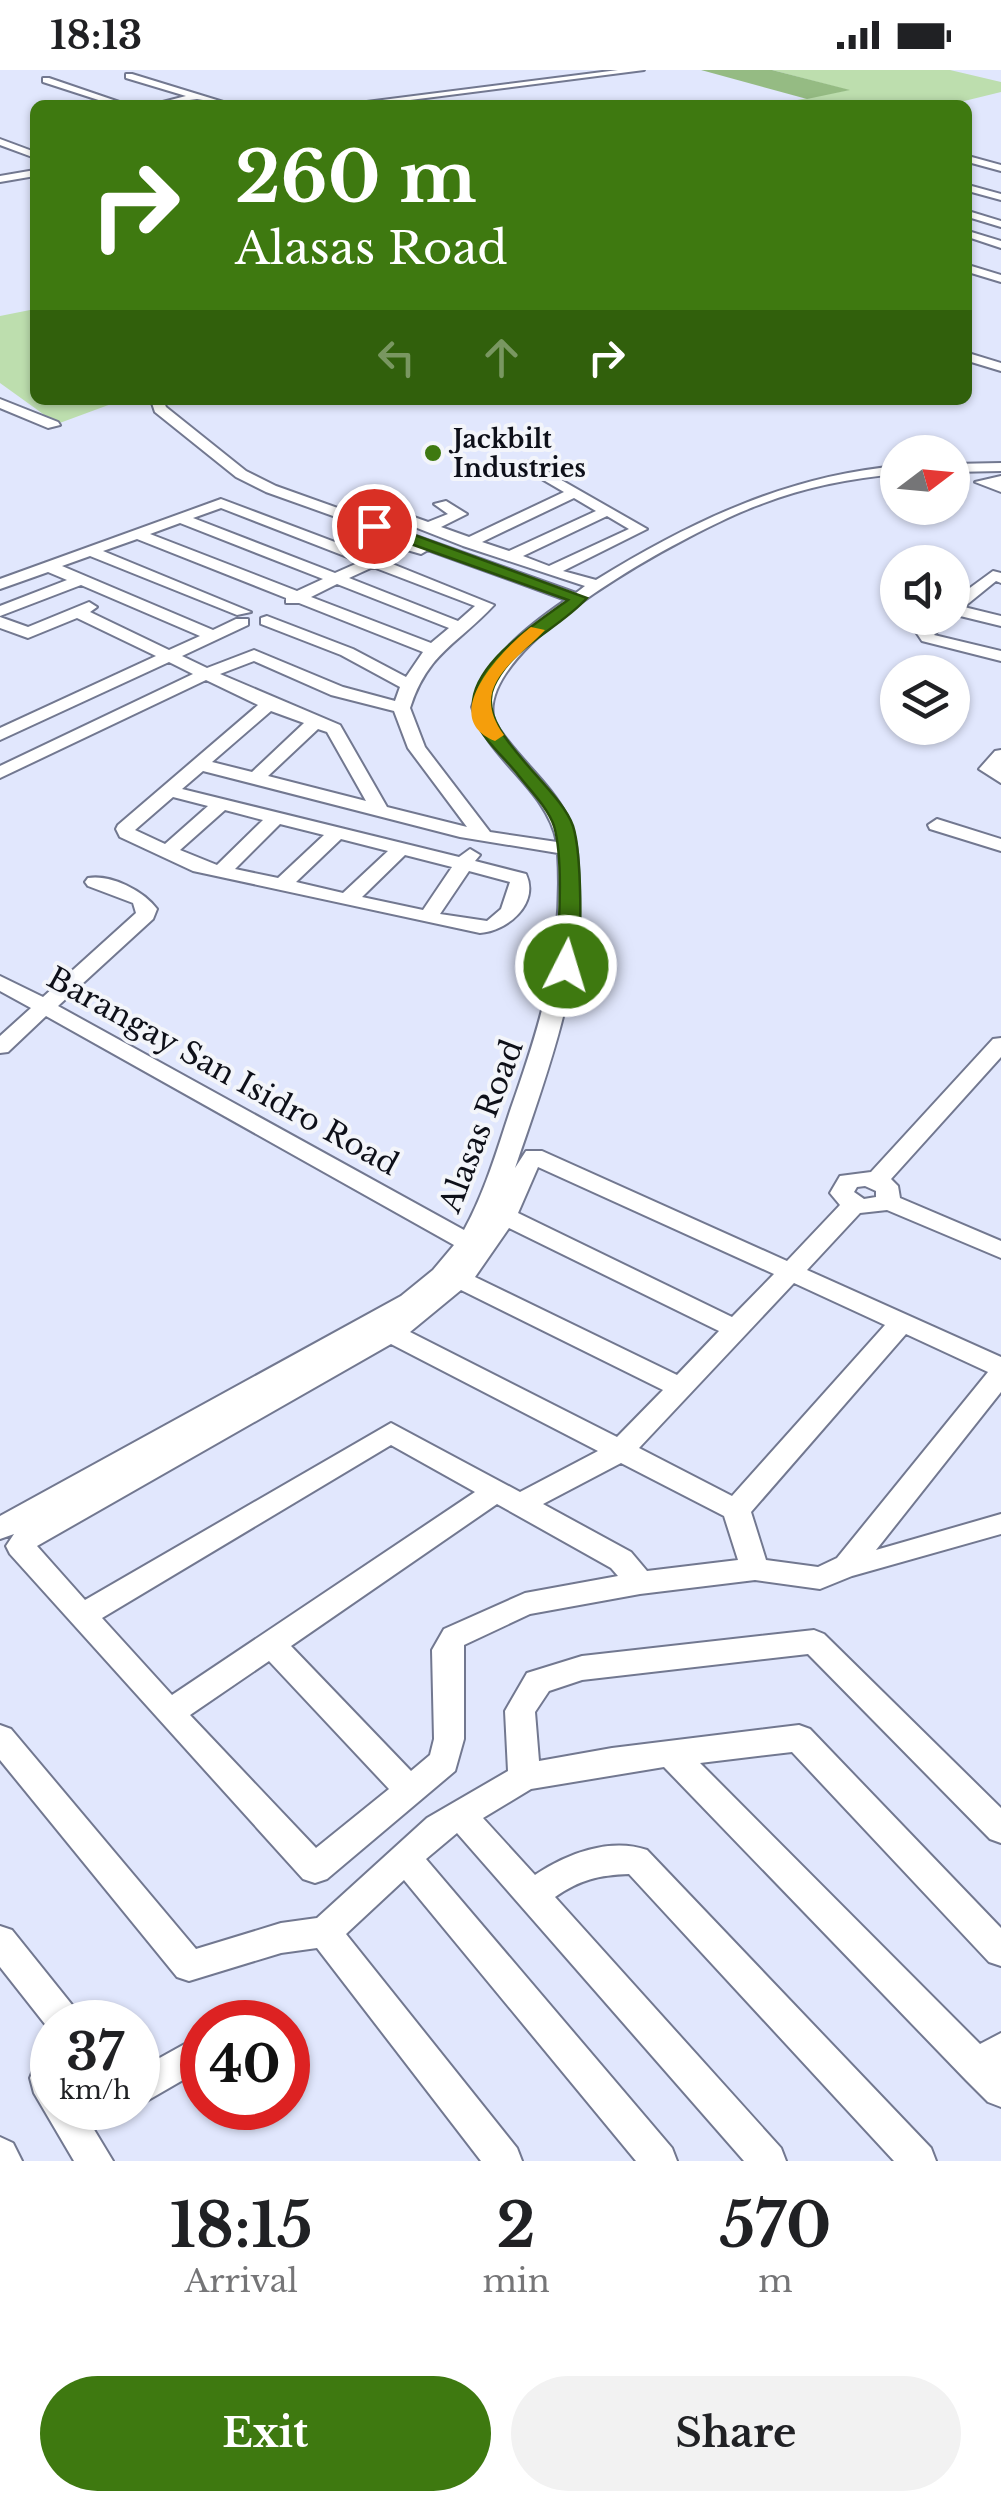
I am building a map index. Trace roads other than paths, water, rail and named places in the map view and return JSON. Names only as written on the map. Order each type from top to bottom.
[{"type":"street","points":[[64,70],[46,80],[108,100]]},
{"type":"street","points":[[384,100],[640,70]]},
{"type":"street","points":[[129,76],[211,100]]},
{"type":"street","points":[[179,100],[230,89]]},
{"type":"street","points":[[412,96],[421,100]]},
{"type":"street","points":[[483,100],[494,98]]},
{"type":"street","points":[[0,142],[30,153]]},
{"type":"street","points":[[972,164],[999,176]]},
{"type":"street","points":[[0,179],[30,174]]},
{"type":"street","points":[[972,184],[999,176]]},
{"type":"street","points":[[972,184],[1001,198]]},
{"type":"street","points":[[0,187],[13,196]]},
{"type":"street","points":[[973,207],[1001,198]]},
{"type":"street","points":[[973,207],[1001,221]]},
{"type":"street","points":[[972,235],[1001,245]]},
{"type":"street","points":[[984,255],[1001,260]]},
{"type":"street","points":[[972,269],[1001,279]]},
{"type":"street","points":[[972,358],[1001,367]]},
{"type":"street","points":[[1,398],[24,414],[53,425]]},
{"type":"street","points":[[159,405],[241,474],[271,489],[579,598]]},
{"type":"street","points":[[523,464],[640,529],[550,571]]},
{"type":"street","points":[[970,468],[1001,468]]},
{"type":"street","name":"Alasas Road","points":[[0,1529],[410,1302],[436,1283],[468,1243],[508,1152],[563,988],[570,927],[566,842],[550,803],[484,722],[484,688],[509,652],[579,598],[640,558],[751,503],[880,474]]},
{"type":"street","points":[[1001,480],[982,482],[1001,488]]},
{"type":"street","points":[[468,542],[576,492]]},
{"type":"street","points":[[358,502],[598,585]]},
{"type":"street","points":[[0,584],[221,503],[486,604]]},
{"type":"street","points":[[427,528],[460,514],[442,504]]},
{"type":"street","points":[[509,557],[609,510]]},
{"type":"street","points":[[180,518],[460,626]]},
{"type":"street","points":[[137,534],[433,650]]},
{"type":"street","points":[[266,616],[406,545],[513,584],[433,650],[409,685],[401,708],[416,748],[482,835]]},
{"type":"street","points":[[92,552],[243,617],[266,616],[409,685]]},
{"type":"street","points":[[50,566],[214,636]]},
{"type":"street","points":[[970,596],[998,574]]},
{"type":"street","points":[[0,611],[81,580]]},
{"type":"street","points":[[0,622],[28,633],[116,596]]},
{"type":"street","points":[[77,612],[338,733],[380,810]]},
{"type":"street","points":[[970,613],[1001,621]]},
{"type":"street","points":[[0,735],[172,658],[243,617]]},
{"type":"street","points":[[926,635],[1001,656]]},
{"type":"street","points":[[0,774],[248,657],[262,656],[337,692],[401,708]]},
{"type":"street","points":[[166,790],[519,878],[520,892],[507,918],[490,928],[282,886],[200,867],[124,830],[166,790],[269,704]]},
{"type":"street","points":[[256,778],[315,722]]},
{"type":"street","points":[[1001,754],[988,769],[1001,778]]},
{"type":"street","points":[[198,764],[528,846],[566,842]]},
{"type":"street","points":[[168,851],[223,802]]},
{"type":"street","points":[[222,872],[278,816]]},
{"type":"street","points":[[937,825],[1001,845]]},
{"type":"street","points":[[282,886],[337,833]]},
{"type":"street","points":[[428,917],[482,835]]},
{"type":"street","points":[[347,900],[400,848]]},
{"type":"street","points":[[0,1048],[146,915],[147,909],[140,899],[95,882]]},
{"type":"street","name":"Barangay San Isidro Road","points":[[0,982],[468,1243]]},
{"type":"street","points":[[882,1190],[1001,1044]]},
{"type":"street","points":[[847,1566],[1001,1370],[904,1321],[542,1156],[534,1156],[528,1163],[507,1217],[489,1246],[429,1308],[31,1534],[20,1546],[315,1869],[444,1762],[448,1751],[447,1650],[454,1637],[525,1604],[640,1583],[755,1569],[820,1578],[847,1566],[1001,1524]]},
{"type":"street","points":[[169,1713],[270,1643],[510,1496],[619,1452],[855,1204],[842,1193],[848,1181],[866,1178],[882,1190],[1001,1250]]},
{"type":"street","points":[[507,1217],[734,1329]]},
{"type":"street","points":[[460,1280],[682,1388]]},
{"type":"street","points":[[736,1510],[904,1321]]},
{"type":"street","points":[[390,1333],[736,1510],[755,1569]]},
{"type":"street","points":[[82,1616],[391,1433],[622,1560],[640,1583]]},
{"type":"street","points":[[524,1777],[520,1711],[538,1682],[582,1668],[814,1642],[1001,1829]]},
{"type":"street","points":[[270,1643],[410,1790]]},
{"type":"street","points":[[0,1738],[188,1966],[281,1938],[324,1932],[404,1857],[459,1813],[524,1777],[799,1738],[1001,1951]]},
{"type":"street","points":[[671,1754],[993,2069]]},
{"type":"street","points":[[459,1813],[768,2161]]},
{"type":"street","points":[[404,1857],[659,2161]]},
{"type":"street","points":[[532,1896],[558,1875],[588,1860],[636,1860],[918,2161]]},
{"type":"street","points":[[324,1932],[504,2161]]},
{"type":"street","points":[[0,1941],[47,2000]]},
{"type":"street","points":[[75,2130],[95,2161]]},
{"type":"place","name":"Jackbilt Industries","points":[[433,453]]}]
